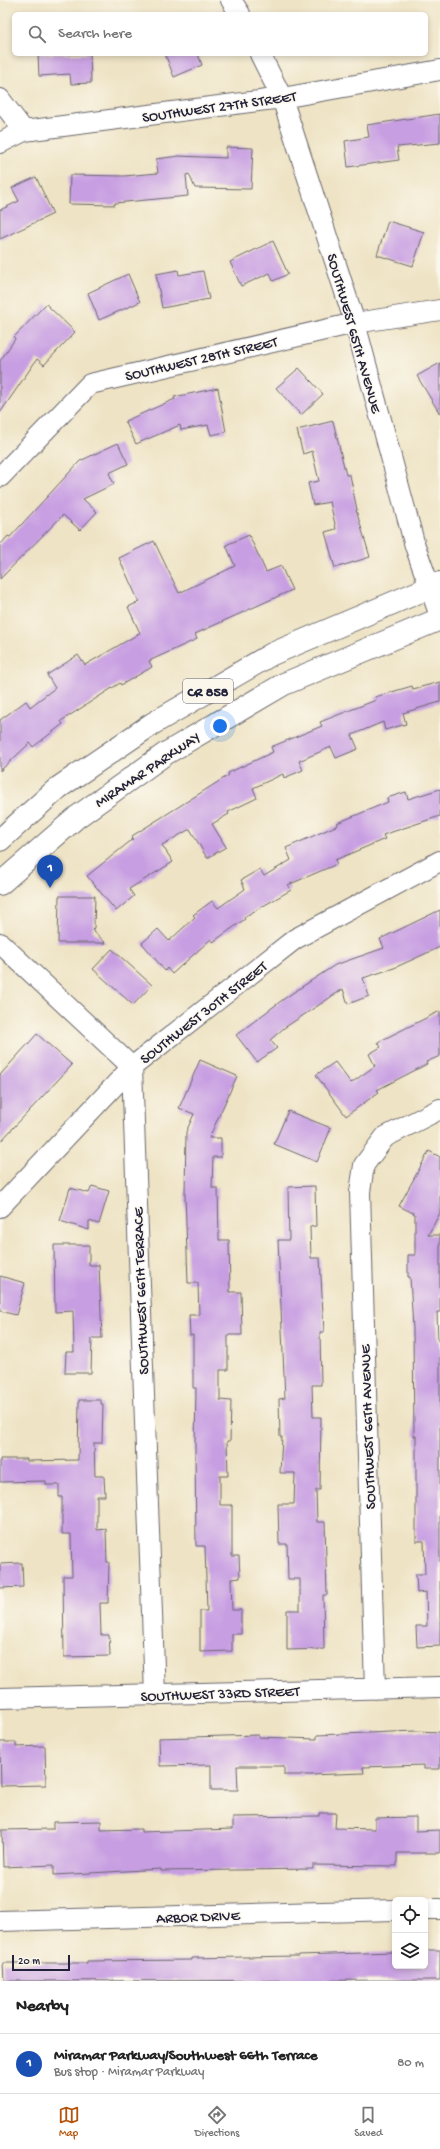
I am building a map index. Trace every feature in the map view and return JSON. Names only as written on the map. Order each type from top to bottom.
[{"type":"main road","name":"CR 858","points":[[0,840],[58,788],[152,724],[272,654],[435,585]]},
{"type":"main road","name":"MIRAMAR PARKWAY","points":[[0,884],[77,817],[165,754],[284,684],[440,617]]},
{"type":"street","points":[[232,0],[239,12]]},
{"type":"street","name":"SOUTHWEST 65TH AVENUE","points":[[261,56],[282,98],[355,323],[415,546],[435,585],[440,617]]},
{"type":"street","name":"SOUTHWEST 27TH STREET","points":[[0,143],[24,131],[282,98],[440,70]]},
{"type":"street","points":[[0,99],[24,131]]},
{"type":"street","name":"SOUTHWEST 28TH STREET","points":[[0,478],[90,384],[355,323],[440,310]]},
{"type":"street","name":"SOUTHWEST 30TH STREET","points":[[0,1207],[132,1067],[295,939],[440,861]]},
{"type":"street","points":[[0,943],[132,1067]]},
{"type":"street","name":"SOUTHWEST 66TH TERRACE","points":[[132,1067],[155,1695]]},
{"type":"street","name":"SOUTHWEST 66TH AVENUE","points":[[375,1689],[360,1192],[364,1165],[385,1137],[440,1109]]},
{"type":"street","name":"SOUTHWEST 33RD STREET","points":[[0,1698],[440,1687]]},
{"type":"street","points":[[428,1909],[440,1909]]},
{"type":"street","name":"ARBOR DRIVE","points":[[0,1922],[392,1910]]},
{"type":"building","points":[[38,56],[90,56],[91,83],[71,84],[70,74],[39,76]]},
{"type":"building","points":[[166,56],[199,56],[202,65],[174,77]]},
{"type":"building","points":[[440,114],[440,143],[397,147],[399,160],[348,167],[345,141],[369,137],[367,125]]},
{"type":"building","points":[[226,147],[253,148],[251,189],[195,188],[189,174],[186,175],[188,196],[115,203],[115,205],[69,204],[70,175],[124,176],[158,173],[156,159],[179,156],[226,158]]},
{"type":"building","points":[[36,177],[53,214],[0,239],[0,210],[19,201],[12,188]]},
{"type":"building","points":[[388,221],[424,232],[413,266],[377,255]]},
{"type":"building","points":[[273,241],[288,274],[273,281],[270,273],[241,286],[230,262]]},
{"type":"building","points":[[178,270],[179,275],[203,271],[209,299],[162,308],[156,274]]},
{"type":"building","points":[[128,274],[140,302],[99,320],[88,293]]},
{"type":"building","points":[[46,304],[75,332],[44,365],[37,359],[0,413],[0,361],[15,339],[14,337]]},
{"type":"building","points":[[440,363],[440,414],[417,376]]},
{"type":"building","points":[[299,368],[323,394],[301,415],[276,388]]},
{"type":"building","points":[[218,388],[226,432],[211,435],[208,425],[181,430],[180,425],[136,444],[125,421],[175,399],[174,397]]},
{"type":"building","points":[[333,421],[346,475],[350,475],[356,510],[370,557],[335,568],[325,532],[336,529],[330,502],[313,505],[308,483],[319,481],[312,451],[303,454],[297,430]]},
{"type":"building","points":[[118,443],[128,464],[109,473],[114,484],[83,499],[97,512],[80,530],[63,515],[0,579],[0,545],[8,536],[10,537],[80,461]]},
{"type":"building","points":[[249,535],[266,572],[281,566],[292,590],[195,634],[197,639],[149,661],[152,667],[121,685],[120,683],[61,721],[63,724],[33,747],[30,743],[0,771],[0,720],[26,701],[30,707],[55,688],[47,675],[78,655],[85,665],[140,633],[128,607],[139,602],[119,558],[154,541],[179,593],[235,566],[226,545]]},
{"type":"building","points":[[440,682],[440,702],[403,713],[406,724],[385,730],[383,722],[352,735],[358,749],[336,758],[331,747],[299,761],[303,770],[284,778],[283,774],[253,788],[257,798],[228,812],[229,814],[212,824],[226,847],[207,858],[190,829],[162,845],[173,862],[129,889],[134,896],[116,911],[87,876],[133,839],[132,836],[229,775],[228,773],[273,752],[271,747],[322,726],[320,722],[376,700],[375,697],[412,686],[413,689]]},
{"type":"building","points":[[440,789],[440,816],[383,835],[385,839],[335,860],[337,864],[288,885],[291,890],[244,917],[245,919],[213,942],[211,939],[172,974],[167,968],[165,971],[142,943],[158,929],[169,941],[195,917],[193,915],[212,901],[218,908],[245,889],[241,880],[260,869],[264,876],[291,860],[286,848],[338,825],[337,823],[388,802],[387,798],[406,792],[408,799]]},
{"type":"building","points":[[59,896],[95,896],[94,928],[92,930],[106,943],[58,943]]},
{"type":"building","points":[[440,910],[440,947],[394,968],[363,978],[369,996],[348,1004],[343,989],[284,1028],[270,1040],[277,1048],[257,1062],[236,1035],[285,998],[335,965],[384,948],[380,939]]},
{"type":"building","points":[[112,949],[152,985],[133,1005],[93,969]]},
{"type":"building","points":[[440,1011],[440,1056],[426,1062],[427,1064],[377,1090],[379,1092],[346,1116],[316,1075],[335,1062],[351,1083],[375,1066],[369,1054],[381,1047],[378,1042]]},
{"type":"building","points":[[37,1034],[72,1065],[0,1142],[0,1075]]},
{"type":"building","points":[[200,1060],[237,1076],[209,1138],[221,1138],[221,1157],[213,1157],[212,1188],[218,1188],[219,1240],[229,1240],[230,1292],[241,1292],[242,1335],[228,1335],[228,1370],[220,1370],[220,1400],[231,1401],[230,1441],[227,1441],[228,1476],[220,1476],[220,1505],[232,1505],[232,1556],[239,1556],[240,1578],[231,1579],[232,1610],[241,1610],[241,1634],[232,1634],[232,1651],[200,1652],[200,1611],[207,1611],[205,1546],[196,1546],[196,1388],[193,1388],[193,1335],[190,1336],[189,1315],[199,1315],[198,1283],[188,1283],[185,1195],[186,1132],[194,1114],[179,1108]]},
{"type":"building","points":[[288,1111],[331,1128],[317,1162],[274,1144]]},
{"type":"building","points":[[429,1151],[440,1157],[440,1213],[428,1235],[440,1235],[440,1312],[437,1312],[438,1341],[440,1341],[440,1646],[417,1647],[416,1626],[427,1626],[426,1592],[417,1593],[416,1574],[425,1574],[424,1541],[416,1541],[416,1436],[414,1436],[413,1329],[410,1277],[408,1277],[408,1255],[415,1255],[415,1214],[399,1206]]},
{"type":"building","points":[[92,1186],[109,1191],[99,1224],[89,1221],[89,1230],[60,1221],[70,1188],[89,1193]]},
{"type":"building","points":[[315,1186],[316,1226],[310,1227],[311,1258],[320,1258],[324,1332],[320,1332],[321,1385],[312,1385],[313,1417],[321,1417],[320,1490],[316,1490],[317,1522],[325,1522],[327,1595],[323,1595],[324,1649],[287,1650],[287,1610],[300,1610],[300,1579],[288,1579],[287,1544],[279,1544],[278,1504],[294,1504],[295,1473],[280,1473],[282,1437],[280,1437],[279,1399],[285,1398],[278,1240],[289,1240],[288,1187]]},
{"type":"building","points":[[54,1245],[89,1245],[89,1265],[99,1265],[102,1338],[92,1338],[91,1373],[65,1373],[66,1352],[74,1352],[73,1311],[55,1312]]},
{"type":"building","points":[[0,1276],[25,1283],[16,1315],[0,1311]]},
{"type":"building","points":[[79,1400],[101,1400],[101,1404],[103,1404],[102,1443],[94,1443],[95,1476],[104,1476],[105,1496],[97,1496],[97,1530],[106,1529],[107,1562],[109,1562],[108,1603],[100,1603],[101,1635],[109,1635],[110,1656],[64,1657],[63,1576],[72,1576],[71,1534],[62,1534],[62,1497],[59,1497],[59,1485],[46,1485],[46,1481],[0,1482],[0,1459],[27,1459],[27,1461],[78,1460]]},
{"type":"building","points":[[22,1563],[23,1587],[0,1588],[0,1564]]},
{"type":"building","points":[[416,1731],[440,1732],[440,1769],[424,1769],[424,1765],[363,1767],[364,1773],[284,1775],[284,1766],[237,1766],[238,1790],[211,1790],[211,1765],[160,1766],[159,1738],[258,1735],[258,1737],[317,1739],[317,1735]]},
{"type":"building","points":[[0,1742],[16,1742],[16,1747],[45,1746],[46,1785],[1,1786]]},
{"type":"building","points":[[319,1813],[336,1813],[335,1828],[375,1829],[375,1818],[416,1817],[416,1831],[440,1830],[440,1853],[397,1853],[397,1866],[313,1865],[313,1869],[161,1871],[161,1869],[54,1875],[54,1865],[3,1867],[2,1830],[53,1829],[53,1822],[101,1821],[101,1830],[141,1829],[141,1832],[233,1829],[233,1817],[319,1816]]},
{"type":"building","points":[[428,1950],[440,1950],[440,1980],[4,1981],[3,1963],[87,1963],[87,1961],[192,1960],[192,1958],[392,1952],[392,1969],[428,1969]]},
{"type":"place","name":"Miramar Parkway/Southwest 66th Terrace","points":[[50,888]]}]
